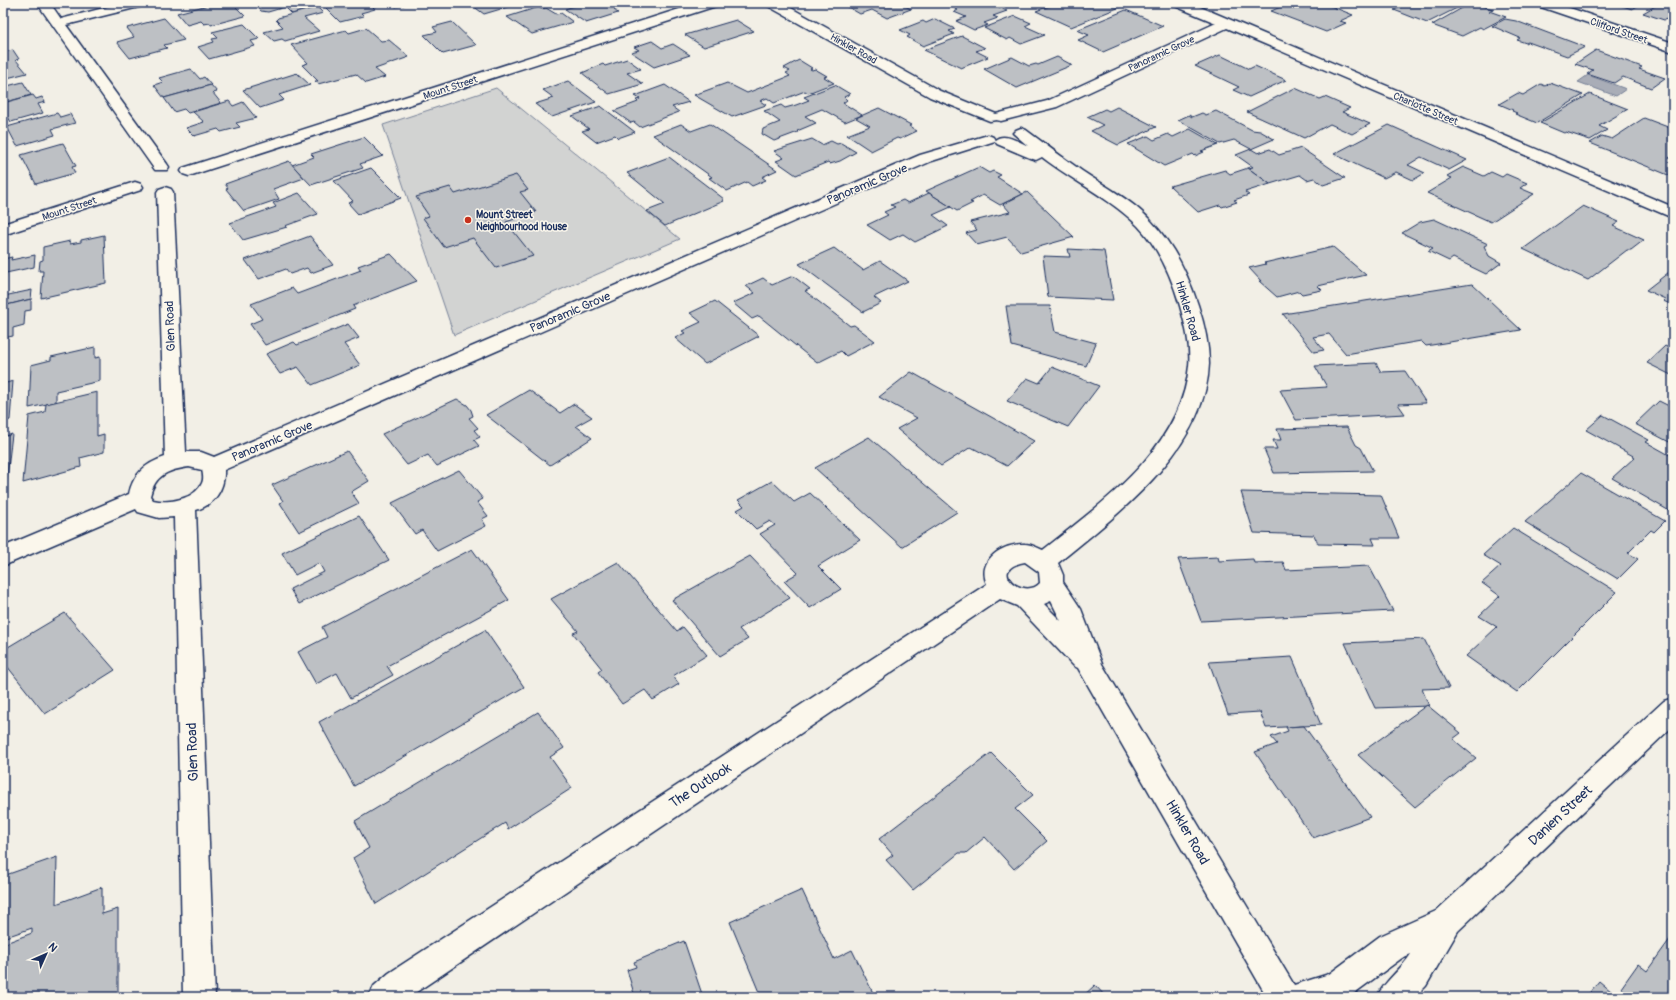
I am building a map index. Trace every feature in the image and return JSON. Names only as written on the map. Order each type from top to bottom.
[{"type":"street","points":[[43,3],[161,167],[179,166],[179,184]]},
{"type":"street","points":[[58,23],[138,3]]},
{"type":"street","name":"Mount Street","points":[[141,178],[139,192],[146,194],[179,184],[711,3]]},
{"type":"street","name":"Hinkler Road","points":[[774,3],[935,94],[996,117],[1011,120],[1067,168],[1122,203],[1145,225],[1164,248],[1177,275],[1189,306],[1197,336],[1199,366],[1184,422],[1160,458],[1130,489],[1044,562]]},
{"type":"street","name":"Charlotte Street","points":[[1180,3],[1673,213]]},
{"type":"street","name":"Clifford Street","points":[[1543,3],[1673,48]]},
{"type":"street","name":"Panoramic Grove","points":[[926,158],[973,126],[980,119],[996,117],[1052,104],[1227,23]]},
{"type":"street","name":"Hinkler Road","points":[[935,94],[973,126],[977,135],[995,140],[1067,168]]},
{"type":"street","name":"Panoramic Grove","points":[[213,466],[926,158],[995,140],[1014,139],[1021,130],[1052,104]]},
{"type":"street","name":"Mount Street","points":[[3,230],[141,178],[161,167]]},
{"type":"street","name":"Glen Road","points":[[176,461],[179,184]]},
{"type":"street","points":[[189,458],[201,460],[213,466],[216,474],[208,492],[185,506],[163,511],[151,510],[143,505],[138,499],[138,490],[143,481],[152,472],[163,465],[176,461],[189,458]]},
{"type":"street","points":[[3,557],[138,499]]},
{"type":"street","name":"Glen Road","points":[[185,506],[199,997]]},
{"type":"street","points":[[1025,553],[1035,556],[1044,562],[1053,576],[1052,584],[1043,594],[1034,598],[1014,596],[1000,587],[994,572],[997,564],[1006,556],[1025,553]]},
{"type":"street","name":"Hinkler Road","points":[[1052,584],[1069,609],[1091,668],[1284,997]]},
{"type":"street","name":"The Outlook","points":[[370,997],[393,990],[1000,587]]},
{"type":"street","name":"Hinkler Road","points":[[1024,598],[1091,668]]},
{"type":"street","name":"Danien Street","points":[[1393,997],[1415,975],[1447,921],[1673,709]]},
{"type":"street","name":"Danien Street","points":[[1303,997],[1337,987],[1391,947],[1447,921]]},
{"type":"shaded area","points":[[1588,75],[1626,89],[1616,96],[1578,82]]},
{"type":"shaded area","points":[[496,88],[680,239],[454,335],[383,125]]},
{"type":"building","points":[[216,3],[232,3],[245,16],[211,25],[210,23],[204,24],[201,21],[187,25],[177,13]]},
{"type":"building","points":[[253,3],[312,3],[317,7],[292,14],[285,7],[268,12],[261,11]]},
{"type":"building","points":[[312,3],[386,3],[373,7],[375,9],[361,13],[364,16],[340,22],[323,5],[317,7]]},
{"type":"building","points":[[390,3],[411,3],[396,7]]},
{"type":"building","points":[[477,3],[521,3],[484,14],[473,6],[478,4]]},
{"type":"building","points":[[584,3],[621,3],[626,6],[614,10],[618,13],[586,23],[565,9]]},
{"type":"building","points":[[859,3],[899,3],[911,9],[887,18],[872,10],[860,14],[848,7]]},
{"type":"building","points":[[990,3],[1007,11],[993,16],[998,18],[984,23],[988,25],[974,30],[956,21],[966,17],[954,12],[958,10],[946,4]]},
{"type":"building","points":[[1058,3],[1111,3],[1120,7],[1071,27],[1036,11]]},
{"type":"building","points":[[1290,3],[1323,3],[1353,15],[1340,21],[1346,23],[1326,32],[1271,11]]},
{"type":"building","points":[[1409,3],[1467,3],[1427,23],[1394,10]]},
{"type":"building","points":[[1471,3],[1493,9],[1489,11],[1506,17],[1483,29],[1480,27],[1462,36],[1432,25]]},
{"type":"building","points":[[1613,3],[1643,3],[1632,9]]},
{"type":"building","points":[[1657,5],[1673,6],[1673,17],[1664,20],[1643,13]]},
{"type":"building","points":[[317,7],[323,13],[304,18],[319,31],[285,41],[282,39],[274,41],[264,32],[283,27],[276,20],[278,18]]},
{"type":"building","points":[[539,7],[541,9],[546,8],[556,14],[561,13],[573,22],[532,34],[507,17]]},
{"type":"building","points":[[1126,10],[1163,26],[1103,52],[1078,40],[1089,35],[1077,30]]},
{"type":"building","points":[[1015,16],[1031,23],[1025,26],[1045,35],[1021,44],[1010,38],[1007,40],[984,28]]},
{"type":"building","points":[[164,18],[184,40],[164,45],[167,48],[130,58],[117,42],[134,37],[127,28]]},
{"type":"building","points":[[935,19],[955,29],[949,31],[954,34],[923,46],[907,37],[910,35],[900,30],[923,21],[926,23]]},
{"type":"building","points":[[1505,19],[1516,21],[1585,47],[1567,56],[1528,42],[1526,43],[1517,40],[1520,38],[1492,26]]},
{"type":"building","points":[[736,20],[754,31],[704,47],[685,35]]},
{"type":"building","points":[[452,22],[476,45],[443,54],[424,35],[437,32],[433,27]]},
{"type":"building","points":[[244,24],[259,39],[251,41],[255,46],[209,59],[198,47],[214,42],[212,39],[218,38],[212,32]]},
{"type":"building","points":[[366,28],[381,41],[389,40],[409,57],[375,69],[385,77],[366,83],[356,74],[318,84],[315,81],[318,81],[302,65],[308,63],[291,45],[346,30],[349,33]]},
{"type":"building","points":[[962,36],[985,48],[976,51],[988,57],[961,68],[924,50]]},
{"type":"building","points":[[652,41],[662,48],[673,44],[690,55],[654,67],[631,52],[639,50],[634,47]]},
{"type":"building","points":[[13,50],[19,59],[16,60],[27,73],[3,79],[3,52]]},
{"type":"building","points":[[1596,50],[1642,67],[1639,69],[1665,78],[1651,88],[1623,77],[1614,83],[1587,74],[1593,70],[1575,64]]},
{"type":"building","points":[[1220,55],[1249,69],[1255,66],[1286,80],[1249,97],[1233,90],[1239,87],[1195,66]]},
{"type":"building","points":[[1012,57],[1029,66],[1036,64],[1038,65],[1057,57],[1072,65],[1017,88],[984,69]]},
{"type":"building","points":[[627,59],[641,69],[627,73],[643,84],[609,94],[582,73],[603,64],[605,66]]},
{"type":"building","points":[[799,60],[812,68],[810,69],[815,69],[827,76],[824,77],[834,83],[808,93],[805,91],[774,103],[767,98],[760,101],[766,105],[732,117],[694,95],[727,83],[747,93],[790,76],[786,73],[790,71],[784,68]]},
{"type":"building","points":[[191,69],[200,79],[204,77],[211,85],[164,98],[154,85],[163,82],[159,78]]},
{"type":"building","points":[[297,73],[310,85],[279,95],[284,100],[260,108],[243,90]]},
{"type":"building","points":[[568,81],[596,102],[552,117],[535,104],[554,98],[543,90]]},
{"type":"building","points":[[23,82],[31,95],[3,103],[3,87]]},
{"type":"building","points":[[1550,83],[1583,95],[1537,123],[1515,114],[1517,113],[1512,111],[1513,110],[1499,104],[1518,93],[1523,95],[1541,84],[1545,86]]},
{"type":"building","points":[[211,85],[217,92],[213,93],[221,103],[188,113],[184,109],[174,112],[164,98]]},
{"type":"building","points":[[665,85],[689,102],[672,107],[679,112],[640,127],[634,122],[631,123],[614,111],[638,102],[636,100],[640,99],[635,96]]},
{"type":"building","points":[[835,85],[850,94],[844,97],[847,100],[843,103],[862,115],[845,122],[822,109],[805,116],[816,123],[797,131],[798,132],[774,141],[762,134],[763,129],[780,122],[764,111],[781,105],[785,108],[796,105],[809,100],[804,97]]},
{"type":"building","points":[[1295,88],[1320,99],[1325,97],[1350,108],[1342,112],[1370,124],[1352,134],[1330,124],[1304,138],[1247,112]]},
{"type":"building","points":[[1590,94],[1628,109],[1599,126],[1607,130],[1590,140],[1566,132],[1564,133],[1540,123]]},
{"type":"building","points":[[33,95],[36,99],[42,97],[45,102],[38,104],[43,113],[11,122],[8,117],[3,118],[3,103]]},
{"type":"building","points":[[229,101],[233,106],[243,102],[256,118],[236,123],[240,127],[221,132],[218,129],[194,136],[186,128],[204,122],[193,112]]},
{"type":"building","points":[[601,106],[635,132],[618,138],[615,135],[596,142],[582,131],[589,129],[572,116]]},
{"type":"building","points":[[1117,107],[1156,127],[1118,145],[1091,131],[1103,125],[1087,117],[1105,109],[1109,111]]},
{"type":"building","points":[[879,108],[911,125],[909,126],[917,131],[900,139],[897,138],[871,151],[847,135],[870,126],[856,118]]},
{"type":"building","points":[[1216,111],[1252,130],[1260,131],[1274,139],[1251,149],[1234,140],[1220,144],[1178,120],[1189,115],[1192,117],[1202,113],[1206,115]]},
{"type":"building","points":[[57,113],[60,117],[70,114],[75,123],[52,129],[55,135],[17,146],[7,127]]},
{"type":"building","points":[[1644,118],[1673,129],[1673,155],[1669,158],[1673,160],[1673,177],[1590,143],[1602,136],[1612,139]]},
{"type":"building","points":[[681,124],[691,131],[710,124],[777,170],[762,177],[766,180],[752,186],[747,182],[727,191],[709,178],[712,177],[653,135]]},
{"type":"building","points":[[1389,125],[1467,160],[1449,170],[1421,157],[1408,165],[1425,173],[1413,180],[1396,172],[1384,178],[1334,154]]},
{"type":"building","points":[[1190,129],[1218,145],[1201,151],[1204,152],[1195,156],[1193,154],[1164,166],[1128,144],[1148,136],[1154,140],[1168,134],[1173,137]]},
{"type":"building","points":[[364,137],[383,156],[360,164],[363,168],[311,185],[292,165],[314,157],[311,154]]},
{"type":"building","points":[[812,139],[822,145],[831,141],[837,144],[841,143],[856,152],[840,161],[830,164],[828,162],[796,175],[776,161],[784,158],[774,151]]},
{"type":"building","points":[[63,143],[76,166],[72,167],[75,173],[36,184],[21,155]]},
{"type":"building","points":[[1301,148],[1345,178],[1323,185],[1314,178],[1307,180],[1300,175],[1270,184],[1248,168],[1253,167],[1236,155],[1251,149],[1258,153],[1270,149],[1279,155]]},
{"type":"building","points":[[669,157],[724,199],[722,200],[724,201],[665,226],[647,211],[665,204],[627,173]]},
{"type":"building","points":[[289,161],[304,178],[273,189],[279,199],[244,211],[226,189],[228,188],[225,184]]},
{"type":"building","points":[[979,167],[989,173],[993,171],[1001,175],[997,177],[1023,194],[1000,205],[983,195],[970,202],[973,203],[957,211],[926,191]]},
{"type":"building","points":[[1463,167],[1484,176],[1491,172],[1502,177],[1506,174],[1527,183],[1520,188],[1534,194],[1491,222],[1427,193],[1452,178],[1447,176]]},
{"type":"building","points":[[371,168],[401,198],[358,214],[348,203],[353,201],[334,181]]},
{"type":"building","points":[[1248,168],[1270,184],[1245,192],[1249,195],[1234,200],[1237,202],[1222,207],[1220,205],[1198,212],[1170,186],[1225,170],[1230,174]]},
{"type":"building","name":"Mount Street Neighbourhood House","points":[[516,175],[528,190],[520,192],[536,212],[506,222],[533,256],[496,268],[473,238],[444,247],[423,218],[429,216],[416,197],[450,187],[455,194]]},
{"type":"building","points":[[1027,192],[1074,237],[1021,252],[1007,237],[977,245],[966,233],[977,230],[970,222],[1010,212],[1003,204]]},
{"type":"building","points":[[299,193],[318,214],[285,226],[287,227],[243,240],[230,223],[276,207],[273,203]]},
{"type":"building","points":[[929,193],[951,207],[933,215],[948,226],[915,242],[903,234],[890,240],[867,225],[888,215],[884,212],[895,207],[891,205],[903,200],[908,203]]},
{"type":"building","points":[[1583,206],[1619,222],[1613,226],[1644,240],[1631,250],[1627,250],[1588,280],[1523,249]]},
{"type":"building","points":[[1434,219],[1488,244],[1484,246],[1489,256],[1501,263],[1486,274],[1453,258],[1449,261],[1428,251],[1433,248],[1402,233],[1420,222]]},
{"type":"building","points":[[104,235],[106,283],[41,298],[43,271],[39,271],[40,261],[43,260],[43,247],[70,241],[70,244],[81,242],[81,240]]},
{"type":"building","points":[[310,236],[333,265],[311,273],[307,268],[290,274],[286,269],[259,279],[245,260]]},
{"type":"building","points":[[1333,247],[1366,275],[1318,286],[1322,290],[1302,294],[1299,291],[1277,297],[1259,281],[1261,281],[1249,268],[1266,264],[1264,263]]},
{"type":"building","points":[[834,248],[863,270],[880,261],[908,281],[874,297],[881,303],[863,312],[799,264]]},
{"type":"building","points":[[1068,249],[1104,251],[1113,300],[1048,297],[1043,256],[1070,257]]},
{"type":"building","points":[[391,254],[417,281],[353,306],[355,309],[265,345],[250,324],[262,319],[251,304],[292,288],[297,294],[361,270],[358,266]]},
{"type":"building","points":[[35,255],[34,267],[6,273],[4,296],[32,290],[31,299],[3,306],[3,259],[12,257],[11,260]]},
{"type":"building","points":[[1673,269],[1673,305],[1663,301],[1665,299],[1646,290]]},
{"type":"building","points":[[793,276],[810,289],[805,291],[850,326],[854,325],[875,341],[846,356],[841,351],[817,363],[759,316],[752,319],[733,303],[755,293],[746,286],[763,278],[772,285]]},
{"type":"building","points":[[1472,284],[1521,330],[1426,346],[1421,341],[1346,354],[1329,334],[1313,337],[1324,350],[1314,352],[1283,314]]},
{"type":"building","points":[[31,299],[31,310],[25,311],[24,325],[13,328],[13,336],[3,338],[3,306]]},
{"type":"building","points":[[715,301],[759,336],[705,364],[675,338],[685,333],[682,331],[701,322],[690,313]]},
{"type":"building","points":[[1006,306],[1050,306],[1055,332],[1096,343],[1086,366],[1012,346]]},
{"type":"building","points":[[348,324],[359,338],[344,344],[360,365],[312,385],[298,367],[280,374],[266,354],[294,342],[297,345]]},
{"type":"building","points":[[1665,346],[1673,350],[1673,376],[1647,363]]},
{"type":"building","points":[[95,347],[95,358],[100,357],[100,381],[56,391],[56,402],[29,408],[31,365],[51,360],[51,357]]},
{"type":"building","points":[[1376,363],[1381,372],[1405,371],[1426,403],[1398,404],[1405,414],[1296,420],[1280,390],[1327,387],[1315,366]]},
{"type":"building","points":[[1052,367],[1099,386],[1068,427],[1007,401],[1027,378],[1039,383]]},
{"type":"building","points":[[911,372],[1034,441],[1007,466],[971,447],[941,466],[897,429],[917,418],[879,397]]},
{"type":"building","points":[[13,381],[10,420],[3,422],[3,384]]},
{"type":"building","points":[[529,390],[560,413],[574,404],[592,417],[576,426],[592,438],[550,465],[486,415]]},
{"type":"building","points":[[97,392],[97,436],[104,434],[104,452],[80,458],[81,467],[23,483],[29,416],[45,412],[46,404]]},
{"type":"building","points":[[457,399],[467,405],[471,410],[473,416],[469,418],[478,428],[474,430],[480,437],[474,440],[479,446],[437,466],[428,455],[407,465],[382,434]]},
{"type":"building","points":[[1659,401],[1673,408],[1673,444],[1635,424]]},
{"type":"building","points":[[1603,415],[1649,440],[1646,442],[1673,457],[1673,513],[1612,478],[1635,457],[1586,430]]},
{"type":"building","points":[[1347,427],[1356,445],[1361,448],[1373,471],[1274,473],[1264,449],[1277,449],[1273,440],[1281,440],[1277,429]]},
{"type":"building","points":[[12,434],[5,495],[3,496],[3,437]]},
{"type":"building","points":[[869,437],[957,512],[902,547],[815,468]]},
{"type":"building","points":[[347,451],[369,481],[351,492],[359,503],[299,532],[280,503],[283,501],[272,485]]},
{"type":"building","points":[[459,470],[483,499],[477,502],[488,516],[482,519],[486,526],[437,551],[422,530],[415,534],[392,503]]},
{"type":"building","points":[[1581,473],[1665,521],[1654,532],[1651,530],[1628,553],[1638,559],[1618,579],[1525,522]]},
{"type":"building","points":[[772,481],[794,502],[810,493],[860,540],[818,566],[841,589],[810,608],[784,581],[798,573],[760,534],[775,525],[770,521],[756,529],[737,510],[744,506],[738,500]]},
{"type":"building","points":[[1241,492],[1381,495],[1399,538],[1372,538],[1375,545],[1318,544],[1314,535],[1254,533]]},
{"type":"building","points":[[359,516],[389,560],[299,604],[290,589],[324,572],[319,563],[295,575],[282,553]]},
{"type":"building","points":[[1513,528],[1617,592],[1517,692],[1466,656],[1497,627],[1479,616],[1500,596],[1482,583],[1501,566],[1483,555]]},
{"type":"building","points":[[472,549],[509,600],[387,666],[393,675],[351,698],[337,673],[316,684],[298,652],[327,637],[322,627]]},
{"type":"building","points":[[750,556],[790,598],[739,629],[748,639],[720,656],[672,600]]},
{"type":"building","points":[[1218,557],[1219,561],[1253,559],[1254,563],[1283,562],[1286,570],[1369,566],[1393,611],[1201,621],[1178,559]]},
{"type":"building","points":[[618,562],[677,631],[683,627],[707,655],[673,676],[679,684],[653,700],[645,690],[622,704],[598,672],[602,669],[573,633],[578,631],[551,599]]},
{"type":"building","points":[[65,613],[115,670],[45,714],[3,661],[3,650]]},
{"type":"building","points":[[485,630],[524,687],[354,786],[319,722]]},
{"type":"building","points":[[1424,639],[1449,688],[1422,689],[1429,706],[1375,708],[1345,643]]},
{"type":"building","points":[[1292,657],[1321,725],[1266,728],[1260,712],[1228,714],[1209,662]]},
{"type":"building","points":[[1427,705],[1461,733],[1453,739],[1476,758],[1415,807],[1358,755]]},
{"type":"building","points":[[538,712],[564,748],[550,757],[572,788],[508,829],[505,823],[376,904],[353,858],[369,848],[355,821]]},
{"type":"building","points":[[1304,726],[1370,817],[1313,838],[1255,752],[1277,744],[1271,737],[1288,731],[1286,727]]},
{"type":"building","points":[[991,753],[1033,795],[1015,809],[1047,841],[1014,869],[985,837],[966,853],[959,853],[913,890],[886,860],[893,855],[879,839]]},
{"type":"building","points":[[57,857],[56,904],[102,887],[102,914],[118,909],[118,997],[3,997],[3,944],[32,933],[32,928],[3,938],[3,876]]},
{"type":"building","points":[[802,890],[834,959],[852,950],[875,997],[761,997],[730,922]]},
{"type":"building","points":[[1673,935],[1673,997],[1633,997],[1621,988],[1638,964],[1647,971]]},
{"type":"building","points":[[684,941],[703,997],[635,997],[627,970],[636,967],[634,962]]},
{"type":"building","points":[[1599,981],[1618,997],[1586,997]]},
{"type":"building","points":[[1095,985],[1106,997],[1082,997]]},
{"type":"place","name":"Mount Street Neighbourhood House","points":[[468,220]]}]
